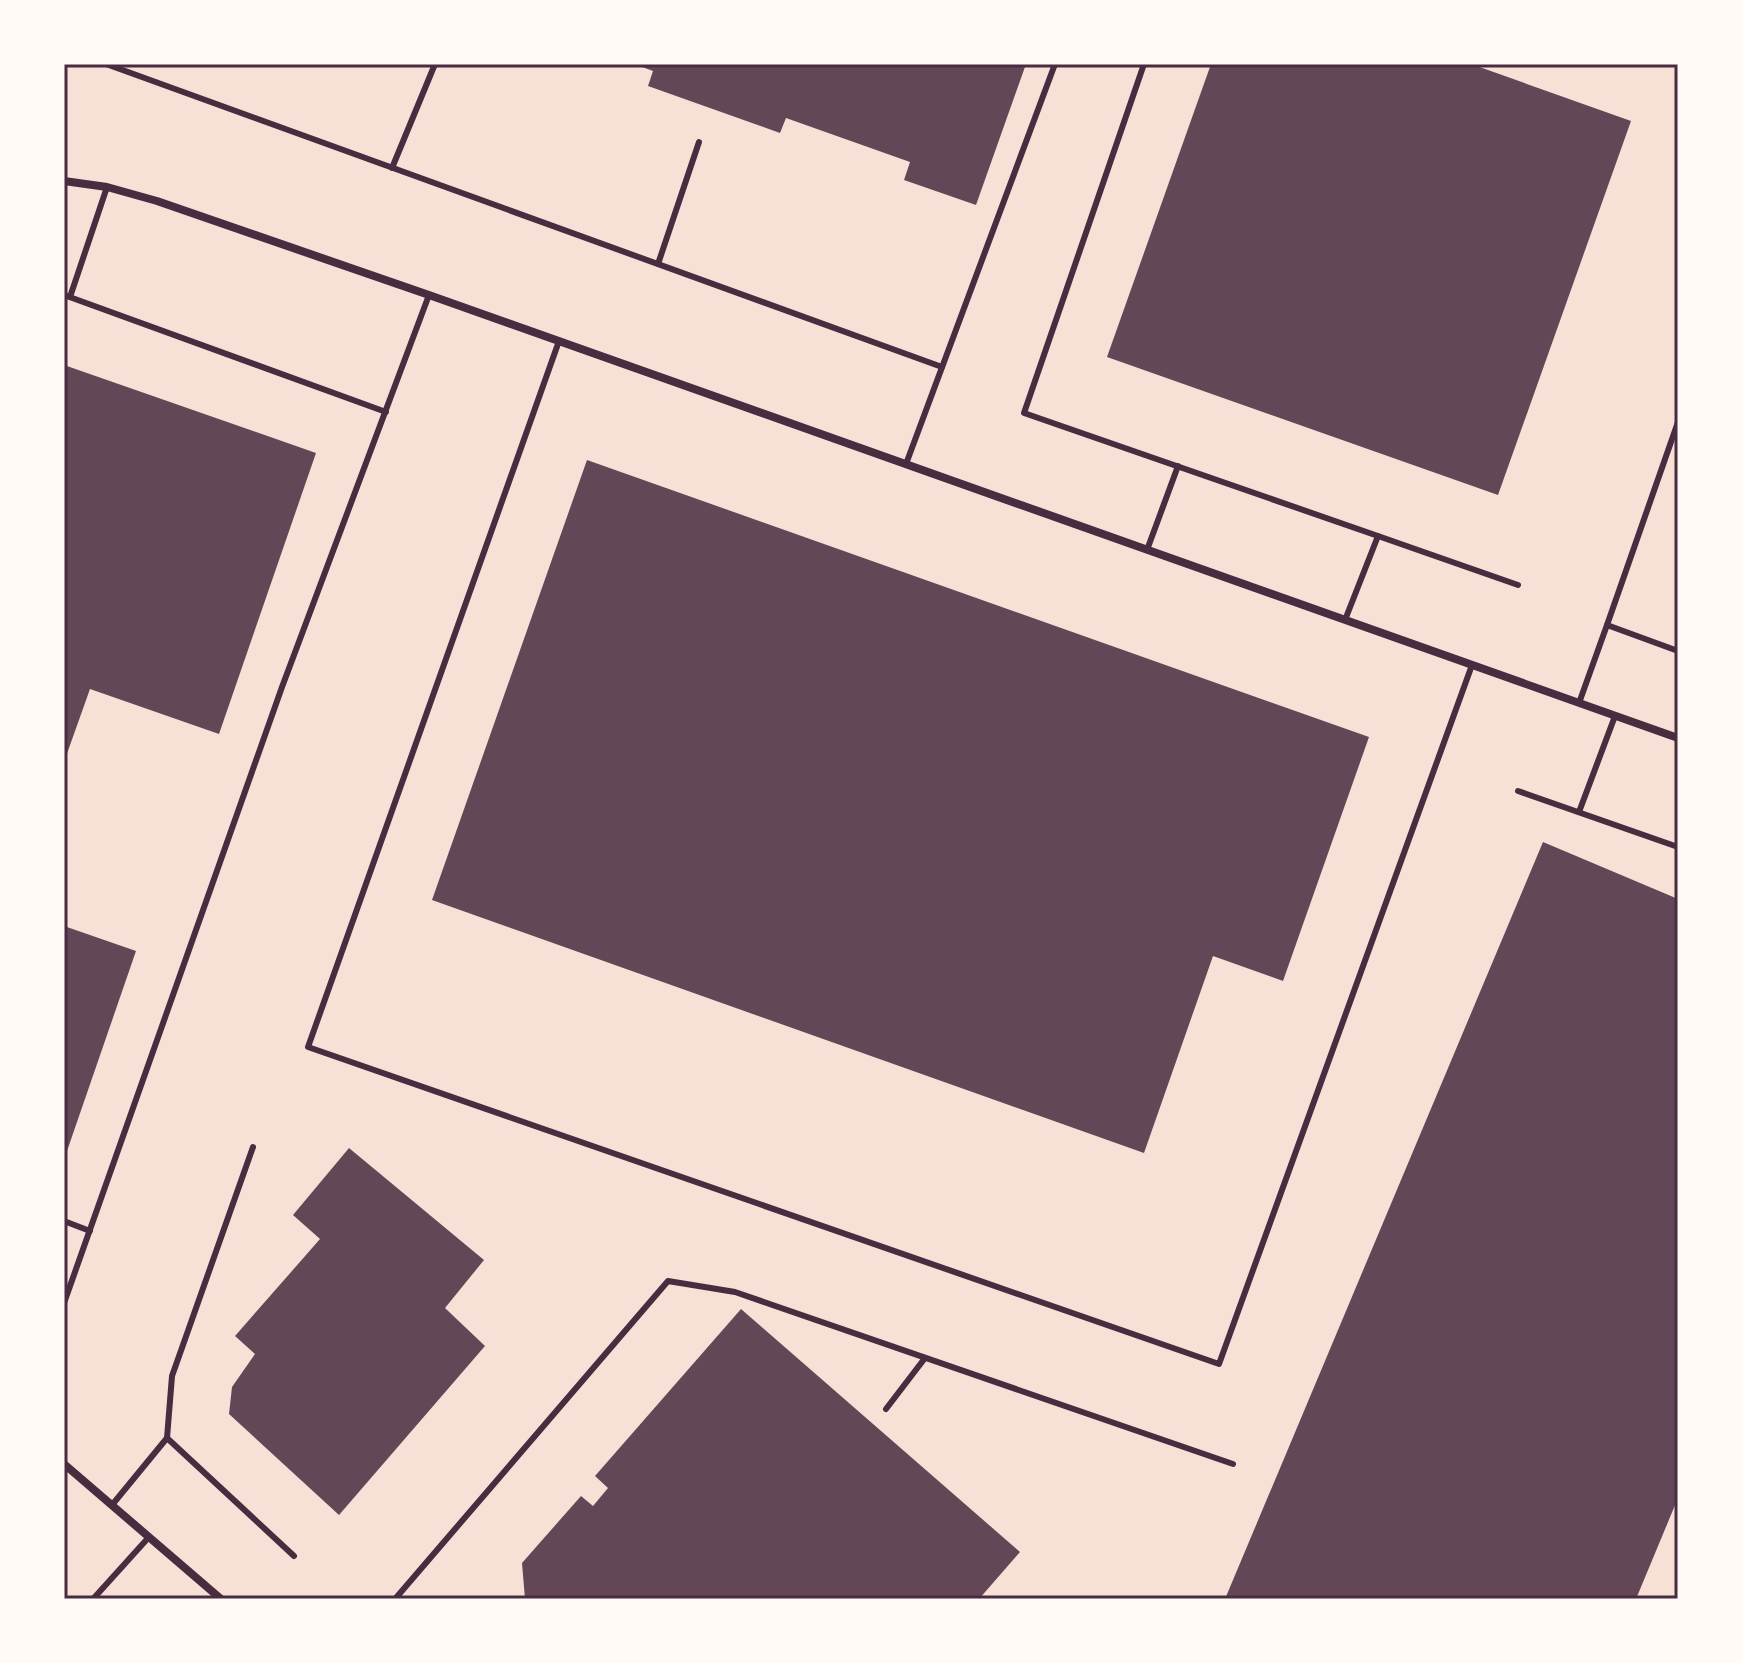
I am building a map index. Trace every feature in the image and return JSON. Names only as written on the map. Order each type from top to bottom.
[{"type":"street","points":[[64,181],[107,187],[429,295],[1678,738]]},
{"type":"street","points":[[64,1464],[221,1599]]},
{"type":"lane","points":[[106,64],[942,367]]},
{"type":"lane","points":[[136,75],[141,64]]},
{"type":"lane","points":[[392,168],[435,64]]},
{"type":"lane","points":[[906,464],[1055,64]]},
{"type":"lane","points":[[1144,64],[1024,413],[1518,585]]},
{"type":"lane","points":[[658,264],[699,142]]},
{"type":"lane","points":[[107,187],[67,296],[386,412]]},
{"type":"lane","points":[[64,1303],[282,687],[429,295]]},
{"type":"lane","points":[[559,341],[308,1047],[1219,1364],[1472,665]]},
{"type":"lane","points":[[1579,703],[1678,422]]},
{"type":"lane","points":[[1147,550],[1178,466]]},
{"type":"lane","points":[[1345,620],[1378,536]]},
{"type":"lane","points":[[1607,625],[1678,651]]},
{"type":"lane","points":[[1579,812],[1615,716]]},
{"type":"lane","points":[[1518,791],[1678,847]]},
{"type":"lane","points":[[112,1505],[167,1438],[172,1376],[253,1147]]},
{"type":"lane","points":[[64,1221],[90,1231]]},
{"type":"lane","points":[[395,1599],[668,1281],[735,1292],[1233,1464]]},
{"type":"lane","points":[[886,1409],[925,1358]]},
{"type":"lane","points":[[167,1438],[294,1556]]},
{"type":"lane","points":[[93,1599],[149,1537]]},
{"type":"building","points":[[634,64],[1026,64],[976,205],[904,180],[910,162],[786,118],[780,133],[648,86],[653,71]]},
{"type":"building","points":[[1211,64],[1471,64],[1631,121],[1498,495],[1107,357]]},
{"type":"building","points":[[64,365],[316,453],[219,734],[90,689],[64,762]]},
{"type":"building","points":[[587,460],[1369,737],[1283,981],[1213,956],[1144,1153],[432,900]]},
{"type":"building","points":[[1543,842],[1678,899],[1678,1498],[1636,1599],[1225,1599]]},
{"type":"building","points":[[64,926],[136,951],[67,1151],[64,1151]]},
{"type":"building","points":[[349,1148],[484,1260],[445,1308],[485,1346],[339,1515],[229,1414],[232,1387],[255,1354],[235,1336],[320,1239],[293,1215]]},
{"type":"building","points":[[741,1309],[1020,1552],[979,1599],[525,1599],[522,1563],[581,1496],[593,1506],[608,1488],[595,1476]]}]
